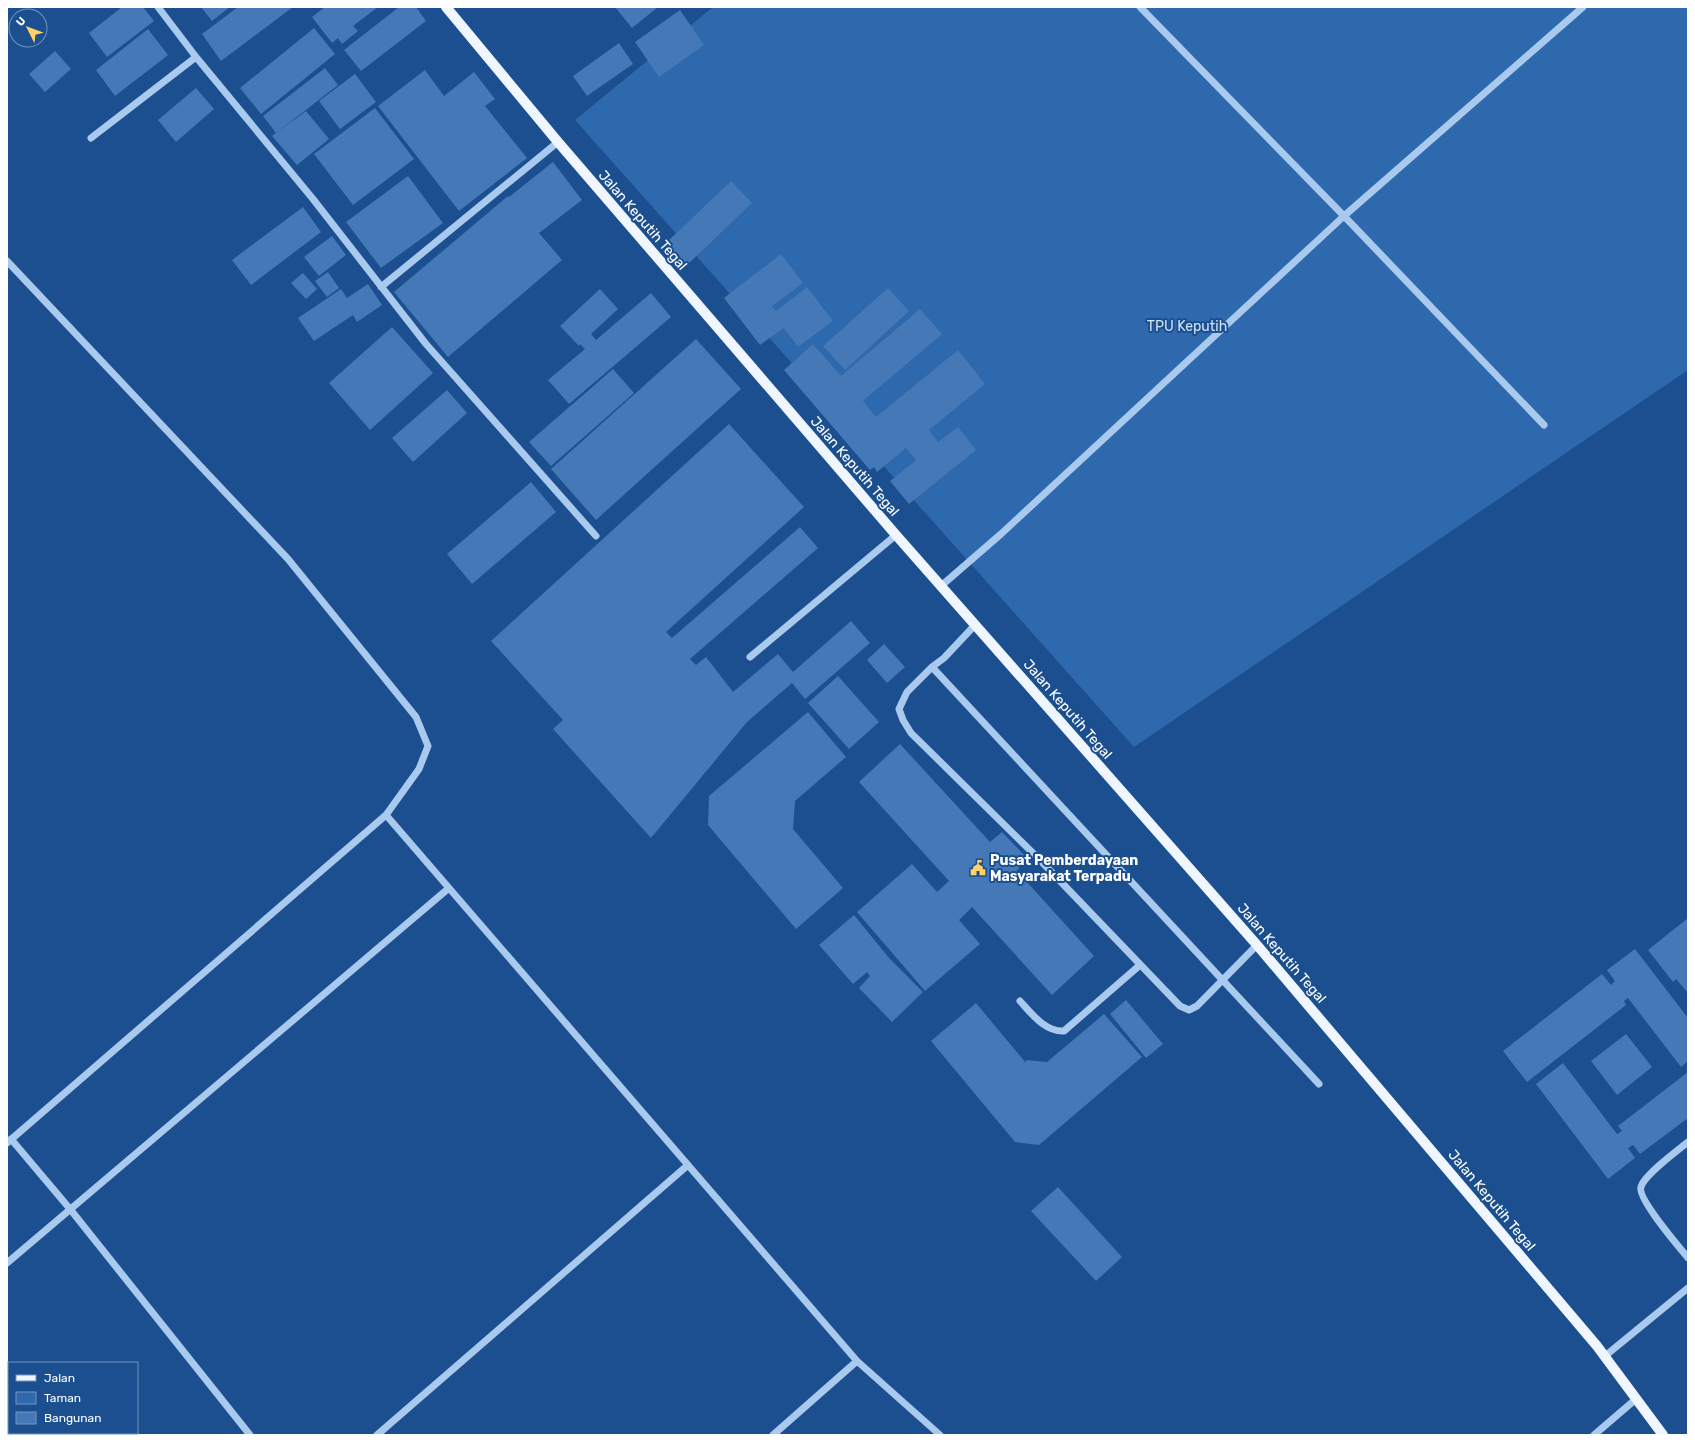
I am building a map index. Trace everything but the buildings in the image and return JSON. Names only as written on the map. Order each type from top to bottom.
[{"type":"main road","name":"Jalan Keputih Tegal","points":[[446,7],[558,142],[896,535],[1257,945],[1605,1356],[1663,1435]]},
{"type":"street","points":[[158,7],[196,57],[313,199],[426,344],[596,536]]},
{"type":"street","points":[[1140,7],[1344,216],[1544,425]]},
{"type":"street","points":[[941,586],[1001,534],[1344,216],[1583,7]]},
{"type":"street","points":[[91,138],[196,57]]},
{"type":"street","points":[[381,287],[558,142]]},
{"type":"street","points":[[7,261],[288,559],[416,717],[428,746],[419,769],[386,815],[9,1141],[70,1209],[250,1435]]},
{"type":"street","points":[[750,657],[896,535]]},
{"type":"street","points":[[976,626],[907,692],[899,709],[903,720],[911,732],[1039,859],[1180,1006],[1189,1010],[1197,1006],[1257,945]]},
{"type":"street","points":[[932,667],[1319,1084]]},
{"type":"street","points":[[386,815],[857,1362],[940,1435]]},
{"type":"street","points":[[7,1263],[449,888]]},
{"type":"street","points":[[1020,1001],[1043,1025],[1055,1032],[1064,1032],[1140,965]]},
{"type":"street","points":[[1688,1142],[1650,1174],[1641,1184],[1640,1194],[1688,1258]]},
{"type":"street","points":[[377,1435],[688,1165]]},
{"type":"street","points":[[1605,1356],[1688,1288]]},
{"type":"street","points":[[773,1435],[857,1362]]},
{"type":"street","points":[[1594,1435],[1636,1398]]},
{"type":"green space","name":"TPU Keputih","points":[[713,7],[1688,7],[1688,370],[1134,747],[575,120]]},
{"type":"place","name":"Pusat Pemberdayaan Masyarakat Terpadu","points":[[978,868]]}]
